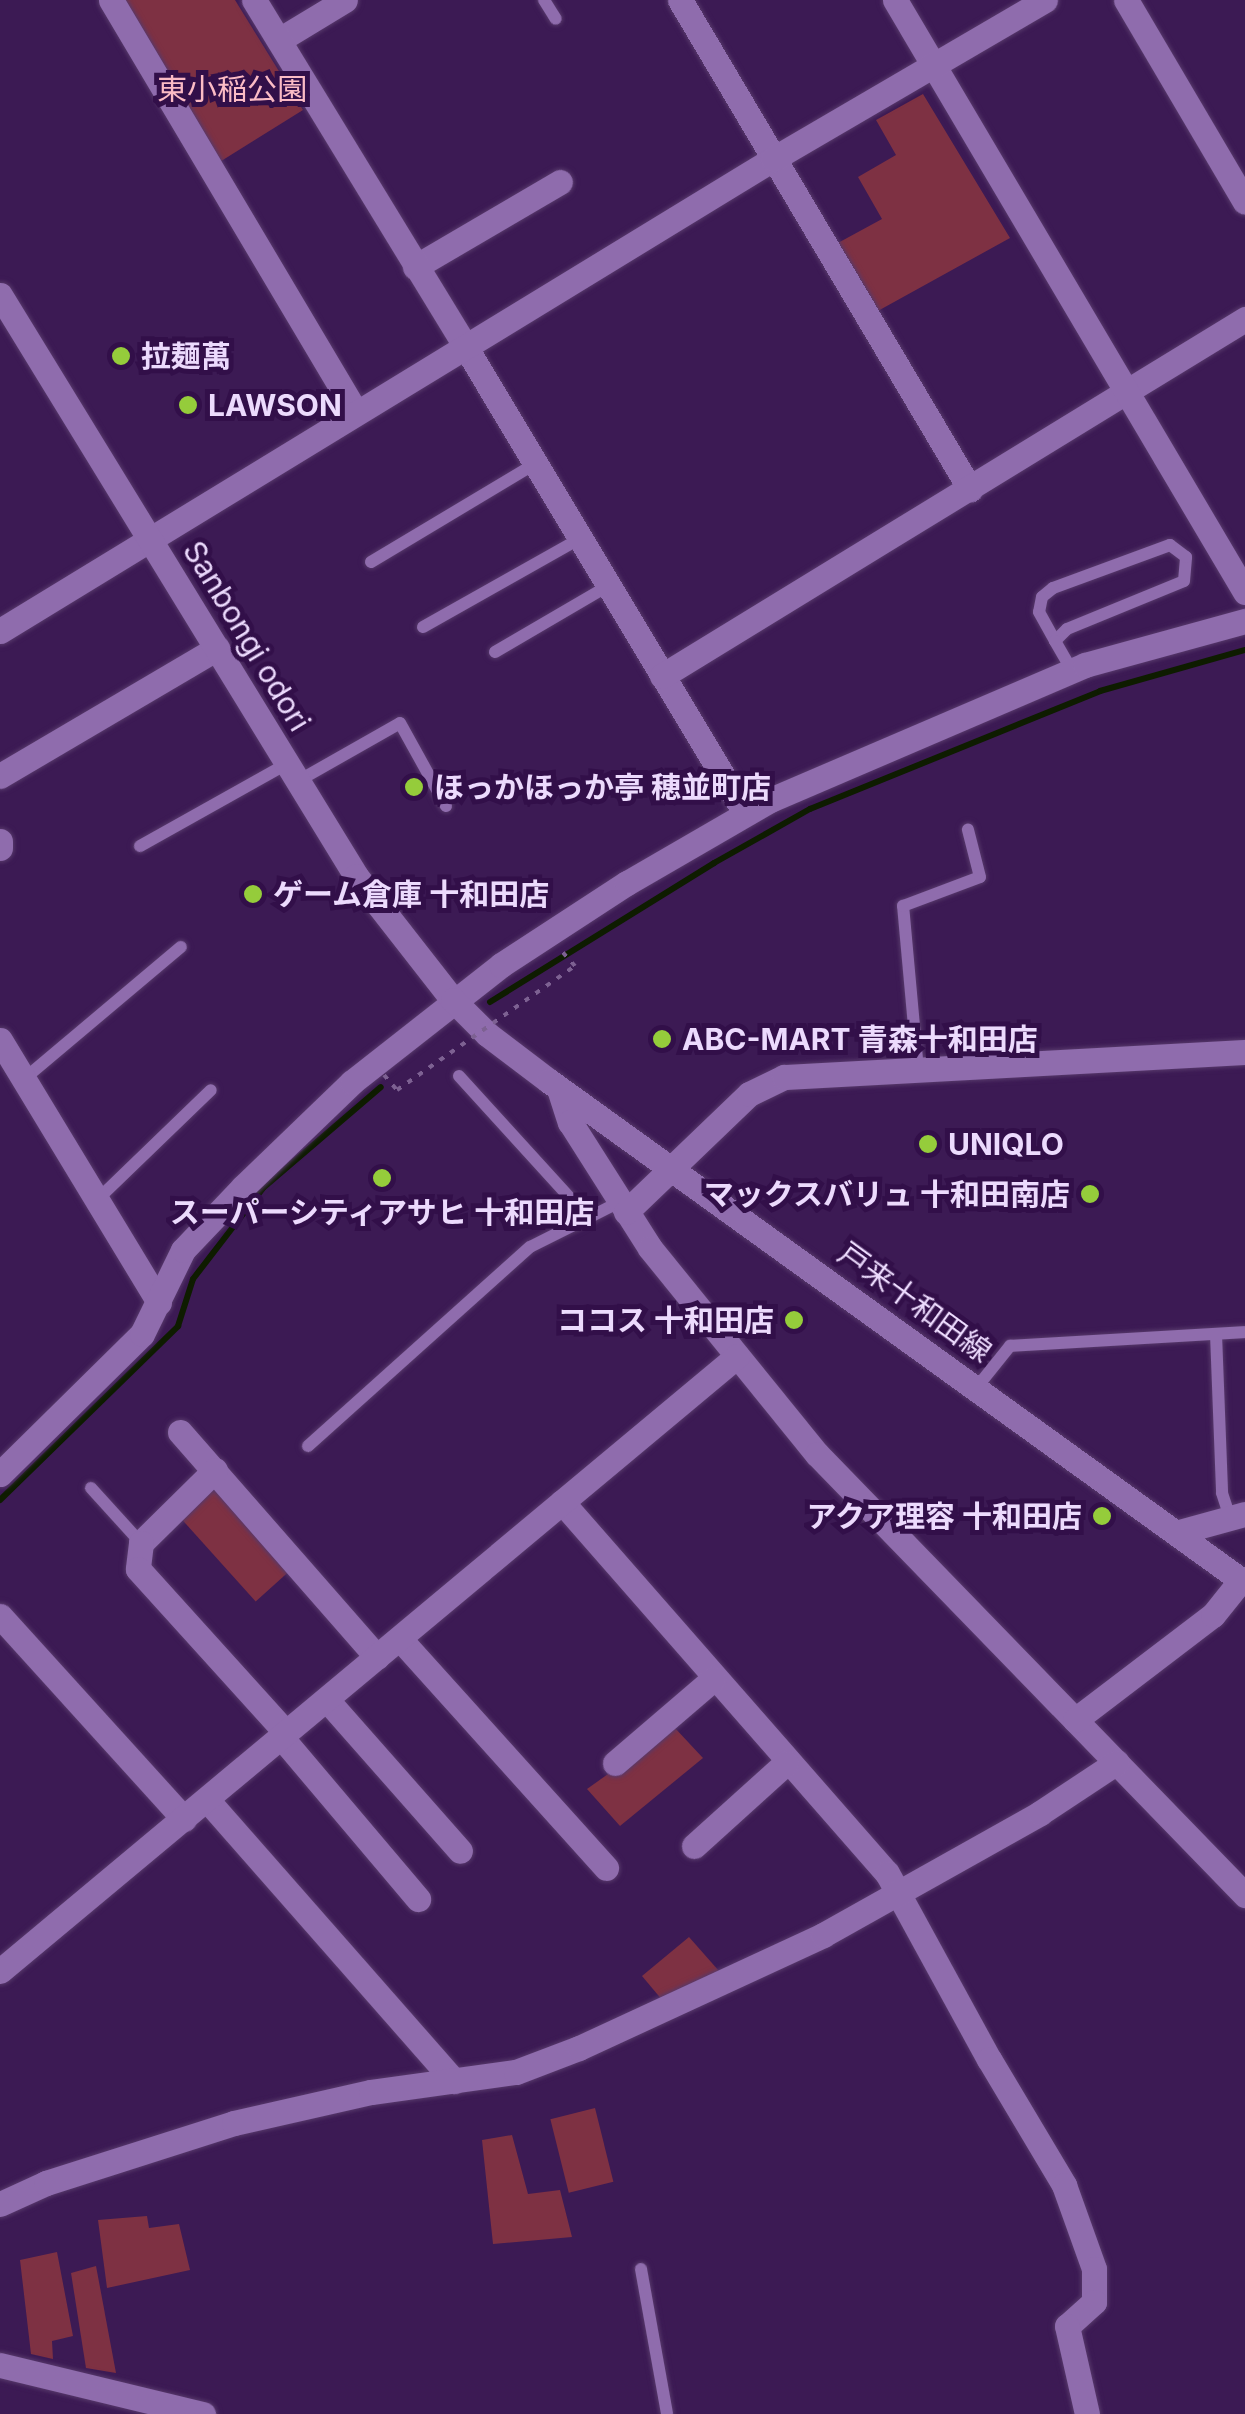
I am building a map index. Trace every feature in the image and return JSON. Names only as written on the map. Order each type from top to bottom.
[{"type":"street","points":[[112,0],[356,413]]},
{"type":"street","points":[[254,0],[745,812]]},
{"type":"street","points":[[279,40],[345,0]]},
{"type":"street","points":[[680,0],[970,489]]},
{"type":"street","points":[[895,0],[1245,592]]},
{"type":"street","points":[[0,631],[774,159],[1045,0]]},
{"type":"street","points":[[1126,0],[1245,202]]},
{"type":"street","points":[[415,266],[560,182]]},
{"type":"street","name":"Sanbongi odori","points":[[0,297],[356,876],[453,1000]]},
{"type":"street","points":[[662,676],[1245,319]]},
{"type":"street","points":[[0,1474],[142,1334],[183,1250],[352,1082],[453,1000],[627,883],[745,812],[1072,670],[1245,622]]},
{"type":"street","points":[[0,776],[217,648]]},
{"type":"street","name":"戸来十和田線","points":[[453,1000],[487,1034],[560,1089],[1243,1581]]},
{"type":"street","points":[[3,1050],[159,1303]]},
{"type":"street","points":[[623,1207],[748,1094],[784,1078],[1245,1052]]},
{"type":"street","points":[[560,1089],[570,1122],[623,1207],[816,1454],[1245,1895]]},
{"type":"street","points":[[0,1971],[737,1356]]},
{"type":"street","points":[[180,1432],[377,1658]]},
{"type":"street","points":[[215,1470],[141,1543],[138,1569],[284,1736],[418,1899]]},
{"type":"street","points":[[562,1502],[786,1762],[888,1873],[989,2059],[1064,2185],[1094,2269],[1094,2302],[1067,2326],[1087,2414]]},
{"type":"street","points":[[1179,1532],[1237,1516]]},
{"type":"street","points":[[1075,1720],[1214,1616],[1243,1581]]},
{"type":"street","points":[[0,1616],[184,1819]]},
{"type":"street","points":[[400,1639],[606,1868]]},
{"type":"street","points":[[615,1763],[713,1678]]},
{"type":"street","points":[[327,1700],[460,1852]]},
{"type":"street","points":[[694,1846],[786,1762]]},
{"type":"street","points":[[0,2204],[46,2183],[234,2122],[371,2092],[516,2072],[579,2048],[823,1936],[1040,1813],[1118,1762]]},
{"type":"street","points":[[208,1801],[454,2081]]},
{"type":"street","points":[[0,2364],[203,2414]]},
{"type":"lane","points":[[544,0],[556,19]]},
{"type":"lane","points":[[371,562],[535,464]]},
{"type":"lane","points":[[422,627],[580,539]]},
{"type":"lane","points":[[1056,642],[1067,629],[1184,581],[1186,557],[1170,545],[1053,588],[1042,597],[1039,612],[1056,642],[1072,670]]},
{"type":"lane","points":[[495,652],[608,586]]},
{"type":"lane","points":[[140,846],[400,723],[446,806]]},
{"type":"lane","points":[[918,1070],[902,906],[980,877],[968,830]]},
{"type":"lane","points":[[24,1079],[181,947]]},
{"type":"lane","points":[[459,1076],[588,1218]]},
{"type":"lane","points":[[97,1200],[212,1090]]},
{"type":"lane","points":[[308,1446],[530,1247],[588,1218],[623,1207]]},
{"type":"lane","points":[[977,1387],[1010,1346],[1245,1332]]},
{"type":"lane","points":[[1216,1334],[1222,1493],[1237,1516]]},
{"type":"lane","points":[[91,1488],[141,1543]]},
{"type":"lane","points":[[641,2269],[668,2414]]},
{"type":"path","points":[[384,1074],[398,1090],[575,966],[559,948]]},
{"type":"green space","name":"東小稲公園","points":[[125,0],[235,0],[303,110],[218,163]]},
{"type":"green space","points":[[923,94],[1010,238],[876,312],[836,244],[882,219],[858,177],[896,155],[876,120]]},
{"type":"green space","points":[[215,1486],[291,1570],[256,1601],[180,1517]]},
{"type":"green space","points":[[674,1727],[703,1758],[620,1826],[587,1789]]},
{"type":"green space","points":[[689,1937],[719,1971],[663,2001],[642,1976]]},
{"type":"green space","points":[[595,2108],[613,2182],[569,2193],[550,2119]]},
{"type":"green space","points":[[512,2135],[528,2194],[560,2190],[572,2237],[493,2244],[482,2140]]},
{"type":"green space","points":[[147,2216],[149,2228],[179,2224],[190,2270],[107,2288],[98,2220]]},
{"type":"green space","points":[[57,2252],[73,2336],[52,2341],[53,2359],[31,2354],[20,2260]]},
{"type":"green space","points":[[96,2266],[116,2373],[86,2368],[71,2273]]},
{"type":"waterway","points":[[490,1002],[714,863],[810,809],[1100,691],[1245,650]]},
{"type":"waterway","points":[[0,1500],[178,1326],[193,1279],[263,1188],[381,1087]]},
{"type":"place","name":"拉麺萬","points":[[121,356]]},
{"type":"place","name":"LAWSON","points":[[188,405]]},
{"type":"place","name":"ほっかほっか亭 穂並町店","points":[[414,787]]},
{"type":"place","name":"ゲーム倉庫 十和田店","points":[[253,894]]},
{"type":"place","name":"ABC-MART 青森十和田店","points":[[662,1039]]},
{"type":"place","name":"UNIQLO","points":[[928,1144]]},
{"type":"place","name":"スーパーシティアサヒ 十和田店","points":[[382,1178]]},
{"type":"place","name":"マックスバリュ 十和田南店","points":[[1090,1194]]},
{"type":"place","name":"ココス 十和田店","points":[[794,1320]]},
{"type":"place","name":"アクア理容 十和田店","points":[[1102,1516]]}]
